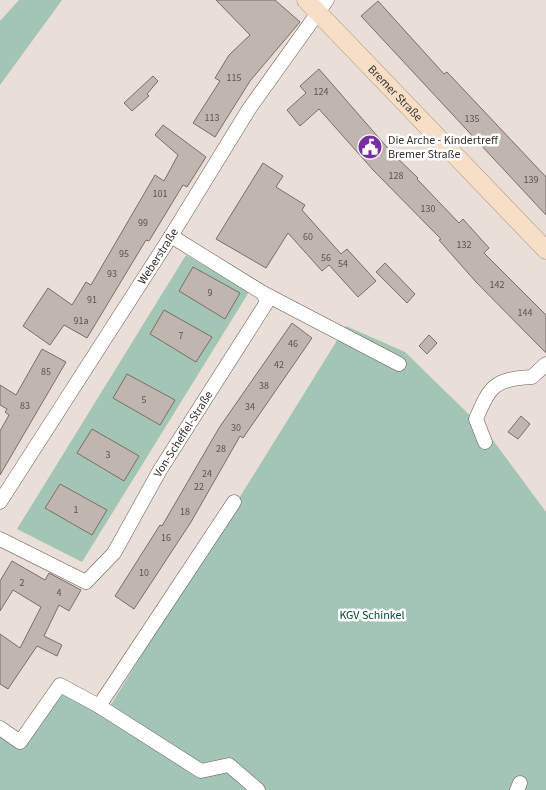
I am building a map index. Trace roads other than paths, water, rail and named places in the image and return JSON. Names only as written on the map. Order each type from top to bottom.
[{"type":"main road","name":"Bremer Straße","points":[[317,4],[546,250]]},
{"type":"street","name":"Weberstraße","points":[[0,502],[317,4]]},
{"type":"street","points":[[171,236],[262,293],[399,364]]},
{"type":"street","name":"Von-Scheffel-Straße","points":[[0,539],[86,582],[114,554],[160,470],[267,302],[262,293]]},
{"type":"street","points":[[486,442],[476,419],[488,390],[511,378],[532,377],[546,364]]},
{"type":"street","points":[[99,706],[234,502]]},
{"type":"street","points":[[0,728],[20,742],[60,685],[99,706],[201,771],[229,765],[258,790]]},
{"type":"place","name":"Die Arche - Kindertreff Bremer Straße","points":[[370,147]]},
{"type":"park label","name":"KGV Schinkel","points":[[372,615]]}]
